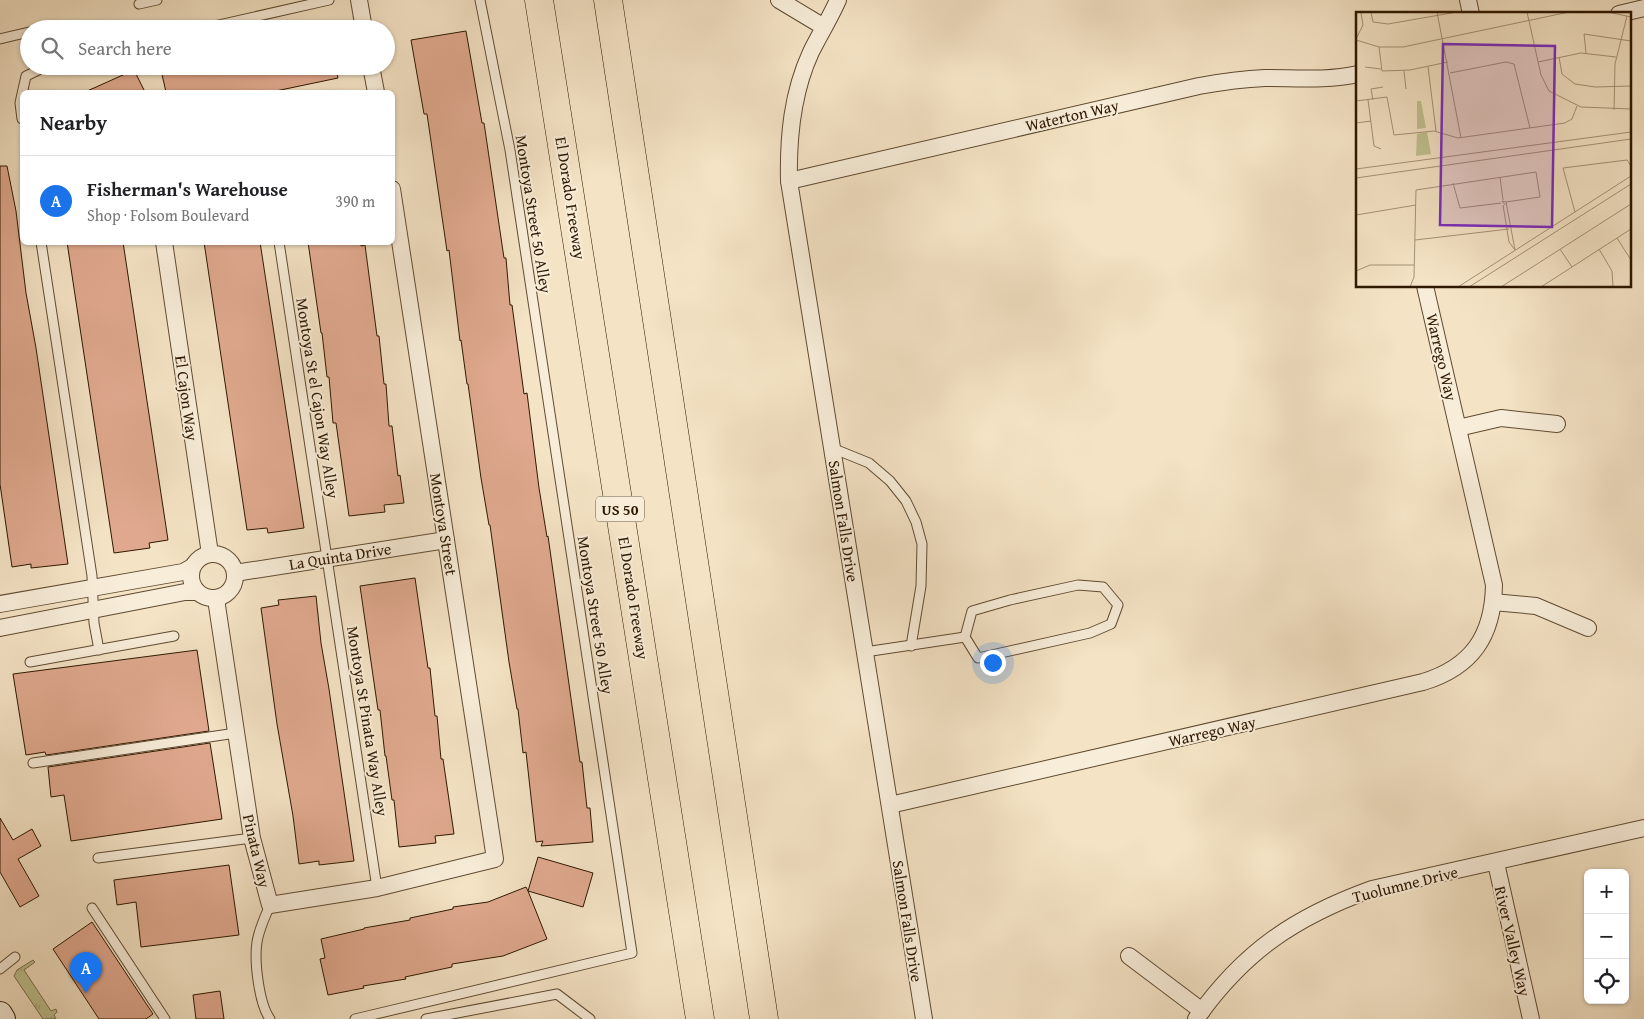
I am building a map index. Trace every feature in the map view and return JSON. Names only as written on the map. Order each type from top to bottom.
[{"type":"highway","name":"El Dorado Freeway","points":[[539,0],[700,1019]]},
{"type":"highway","points":[[608,0],[764,1019]]},
{"type":"main road","points":[[0,1014],[3,1019]]},
{"type":"street","points":[[359,0],[362,20]]},
{"type":"street","points":[[779,0],[824,27]]},
{"type":"street","name":"Salmon Falls Drive","points":[[838,0],[801,77],[790,128],[789,181],[924,1019]]},
{"type":"street","points":[[1627,12],[1644,8]]},
{"type":"street","name":"Waterton Way","points":[[789,181],[1199,86],[1232,80],[1266,78],[1323,79],[1356,74]]},
{"type":"street","points":[[373,75],[376,90]]},
{"type":"street","name":"Montoya Street","points":[[395,208],[495,859]]},
{"type":"street","name":"El Cajon Way","points":[[164,245],[210,554]]},
{"type":"street","name":"Warrego Way","points":[[890,805],[1435,678],[1457,666],[1475,648],[1488,626],[1494,585],[1425,288]]},
{"type":"street","points":[[1458,428],[1501,418],[1557,424]]},
{"type":"street","name":"La Quinta Drive","points":[[235,573],[446,540]]},
{"type":"street","points":[[0,628],[185,592],[195,592],[204,597],[216,599],[227,594],[234,585],[235,573],[229,561],[223,556],[210,554],[197,560],[192,567],[190,578],[195,592]]},
{"type":"street","points":[[0,604],[183,572],[192,567]]},
{"type":"street","name":"Pinata Way","points":[[216,599],[252,838],[270,905],[377,888],[495,859]]},
{"type":"street","points":[[1493,602],[1536,606],[1588,628]]},
{"type":"street","name":"Tuolumne Drive","points":[[1129,956],[1199,1015],[1233,972],[1258,950],[1312,914],[1342,900],[1372,889],[1496,863],[1644,828]]},
{"type":"street","name":"River Valley Way","points":[[1496,863],[1531,1019]]},
{"type":"lane","points":[[139,4],[157,0]]},
{"type":"lane","points":[[241,20],[329,0]]},
{"type":"lane","name":"Montoya Street 50 Alley","points":[[355,1019],[632,953],[510,150],[480,0]]},
{"type":"lane","points":[[0,39],[20,34]]},
{"type":"lane","points":[[23,90],[26,76],[28,75]]},
{"type":"lane","points":[[41,245],[92,576],[93,610],[99,650]]},
{"type":"lane","name":"Montoya St el Cajon Way Alley","points":[[279,245],[327,558]]},
{"type":"lane","points":[[832,448],[869,463],[890,481],[906,501],[916,522],[922,544],[921,586],[911,646]]},
{"type":"lane","name":"Montoya St Pinata Way Alley","points":[[327,558],[377,888]]},
{"type":"lane","points":[[1078,585],[1104,587],[1118,604],[1111,624],[1090,633],[978,658],[965,637],[972,611],[1010,600],[1078,585]]},
{"type":"lane","points":[[30,662],[174,636]]},
{"type":"lane","points":[[865,652],[965,637]]},
{"type":"lane","points":[[34,763],[236,733]]},
{"type":"lane","points":[[98,858],[252,838]]},
{"type":"lane","points":[[270,905],[260,932],[256,954],[263,1003],[266,1014],[270,1019]]},
{"type":"lane","points":[[92,908],[164,1019]]},
{"type":"lane","points":[[0,969],[15,957]]},
{"type":"lane","points":[[426,1019],[557,994],[590,1019]]},
{"type":"green space","points":[[33,960],[35,962],[24,970],[51,1011],[56,1009],[57,1012],[54,1015],[56,1019],[43,1019],[14,976],[17,970]]},
{"type":"building","points":[[466,31],[482,123],[484,123],[504,258],[506,258],[510,305],[512,305],[524,394],[527,393],[539,488],[548,536],[580,762],[582,762],[587,808],[590,808],[593,842],[541,846],[543,841],[536,842],[526,752],[523,753],[490,525],[460,341],[449,250],[447,251],[427,114],[424,114],[411,40]]},
{"type":"building","points":[[123,75],[136,75],[144,90],[89,90]]},
{"type":"building","points":[[162,75],[337,75],[338,78],[281,90],[166,90]]},
{"type":"building","points":[[0,166],[7,166],[16,211],[26,293],[68,564],[31,568],[31,564],[12,567],[0,484]]},
{"type":"building","points":[[67,245],[123,245],[168,540],[149,543],[150,548],[114,553]]},
{"type":"building","points":[[204,245],[260,245],[304,528],[268,533],[267,528],[247,530]]},
{"type":"building","points":[[308,245],[365,245],[377,336],[379,336],[384,384],[386,384],[389,426],[392,426],[398,476],[400,475],[404,503],[384,505],[385,512],[349,516],[336,423],[333,423],[329,377],[327,377]]},
{"type":"building","points":[[415,578],[428,668],[430,668],[435,716],[437,716],[441,759],[443,759],[454,834],[435,836],[436,843],[399,847],[394,800],[392,800],[385,756],[380,710],[378,710],[360,586]]},
{"type":"building","points":[[316,596],[321,643],[354,861],[319,865],[319,861],[299,864],[261,608],[279,605],[278,600]]},
{"type":"building","points":[[197,650],[209,731],[46,755],[45,752],[26,755],[13,674]]},
{"type":"building","points":[[210,743],[222,819],[71,841],[64,795],[51,797],[48,767]]},
{"type":"building","points":[[0,818],[13,840],[32,829],[41,846],[18,859],[39,896],[20,907],[0,872]]},
{"type":"building","points":[[538,857],[593,873],[583,907],[528,891]]},
{"type":"building","points":[[229,865],[239,935],[141,947],[136,902],[117,905],[114,880]]},
{"type":"building","points":[[526,887],[547,939],[503,956],[452,964],[452,967],[405,977],[406,979],[363,986],[364,988],[328,995],[320,959],[325,958],[321,939],[364,928],[410,920],[410,918],[453,909],[453,907],[488,902]]},
{"type":"building","points":[[92,922],[153,1014],[146,1019],[99,1019],[53,949]]},
{"type":"building","points":[[220,991],[224,1019],[196,1019],[193,995]]},
{"type":"place","name":"Fisherman's Warehouse","points":[[86,993]]}]
